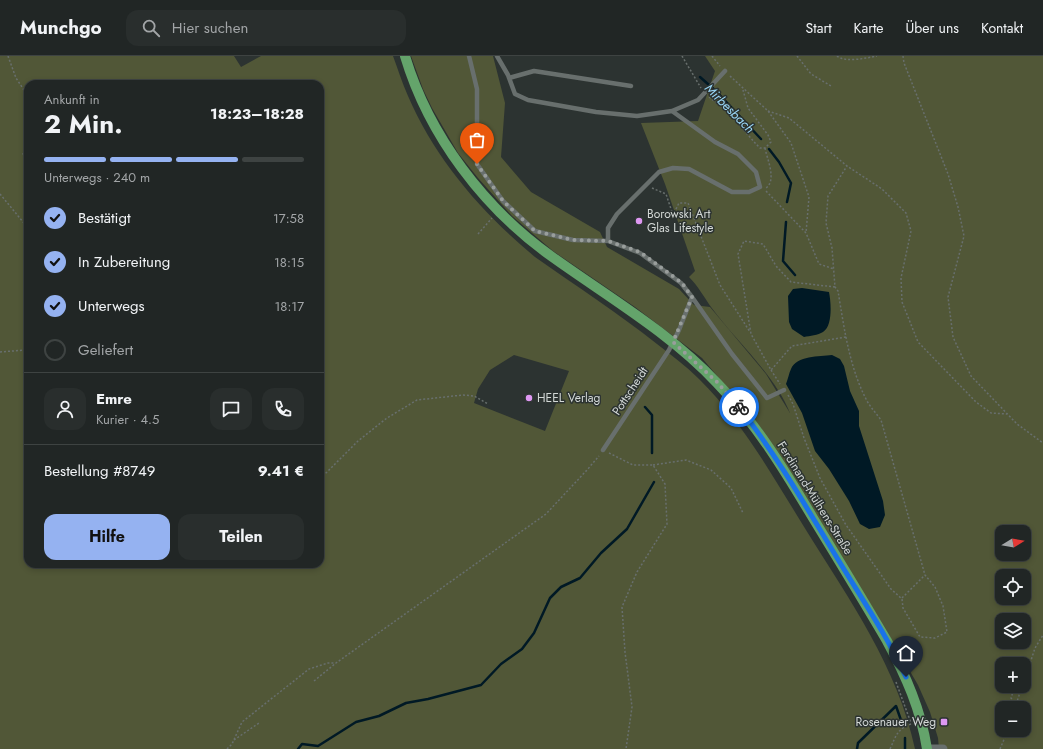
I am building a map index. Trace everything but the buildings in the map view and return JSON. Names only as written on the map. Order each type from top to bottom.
[{"type":"main road","name":"Ferdinand-Mülhens-Straße","points":[[405,56],[419,94],[435,126],[457,161],[481,192],[514,226],[550,256],[673,342],[711,377],[736,404],[757,431],[788,476],[888,641],[918,707],[927,749]]},
{"type":"street","points":[[927,749],[942,749]]},
{"type":"lane","points":[[469,56],[477,89],[477,164],[503,201],[535,231],[573,240],[608,241],[640,252],[682,283],[732,354],[767,398],[784,390]]},
{"type":"lane","points":[[497,56],[509,78],[515,94],[528,100],[596,112],[638,116],[672,111],[698,100],[725,71]]},
{"type":"lane","points":[[509,78],[534,71],[631,86]]},
{"type":"lane","points":[[608,241],[608,228],[617,214],[659,172],[673,168],[689,169],[732,192],[749,192],[760,186],[756,172],[738,154],[715,142],[672,111]]},
{"type":"lane","name":"Pottscheidt","points":[[603,450],[673,342],[692,297]]},
{"type":"path","points":[[8,56],[16,78],[24,90]]},
{"type":"path","points":[[682,56],[702,90]]},
{"type":"path","points":[[712,56],[743,90],[768,111],[791,143],[809,197],[806,233]]},
{"type":"path","points":[[797,56],[812,74],[831,86]]},
{"type":"path","points":[[837,56],[841,59],[848,60],[877,56]]},
{"type":"path","points":[[903,56],[904,63],[948,174],[958,207],[964,236],[948,297],[953,337],[970,376],[1017,424],[1043,443]]},
{"type":"path","points":[[743,90],[748,108],[768,135],[771,142],[765,148]]},
{"type":"path","points":[[706,94],[715,103],[728,112],[760,148],[765,148]]},
{"type":"path","points":[[768,111],[789,118],[847,166],[882,189],[906,213],[911,231],[901,278],[902,302],[918,342],[976,402],[992,413],[1008,414]]},
{"type":"path","points":[[765,148],[771,177],[768,186],[764,189],[806,233],[819,264],[834,269]]},
{"type":"path","points":[[646,185],[666,194],[673,215],[679,203],[688,203],[720,285],[793,404],[804,438],[820,478],[846,525],[891,589],[902,598],[903,608],[920,638],[935,638],[947,632],[942,606],[935,587],[925,575],[881,420],[867,400],[856,376],[846,337],[836,287],[832,248],[826,223],[828,196],[847,166]]},
{"type":"path","points":[[0,194],[24,223]]},
{"type":"path","points":[[478,234],[499,211]]},
{"type":"path","points":[[751,334],[738,254],[744,241],[763,244],[776,266],[791,282],[836,287]]},
{"type":"path","points":[[771,370],[792,346],[846,337]]},
{"type":"path","points":[[0,352],[24,350]]},
{"type":"path","points":[[324,475],[358,441],[387,418],[417,400],[463,395],[474,396],[488,404]]},
{"type":"path","points":[[314,681],[336,663],[546,514],[587,470],[603,450],[634,465],[653,465],[686,460],[711,470],[731,488],[743,513]]},
{"type":"path","points":[[626,749],[632,707],[625,652],[622,607],[637,572],[667,524],[665,484],[653,465]]},
{"type":"path","points":[[902,598],[925,575]]},
{"type":"path","points":[[1031,658],[1043,635]]},
{"type":"path","points":[[228,749],[242,722],[310,670],[328,662],[336,663]]},
{"type":"path","points":[[890,749],[897,733],[901,729],[912,724],[896,681]]},
{"type":"path","points":[[234,740],[259,723]]},
{"type":"path","points":[[1000,749],[1005,737]]},
{"type":"green space","points":[[0,56],[234,56],[241,67],[261,56],[393,56],[408,96],[432,142],[462,184],[479,203],[515,240],[535,257],[627,321],[684,365],[730,413],[769,470],[855,608],[870,635],[897,690],[915,749],[0,749]],"holes":[[[514,355],[569,371],[545,431],[474,403],[478,389],[490,370]]]},
{"type":"green space","points":[[411,56],[493,56],[505,103],[501,157],[531,192],[600,232],[607,247],[679,289],[694,305],[710,307],[766,374],[790,413],[784,399],[775,385],[754,358],[721,320],[689,277],[695,271],[665,184],[641,123],[698,121],[715,71],[705,56],[1043,56],[1043,749],[939,749],[938,738],[930,712],[918,685],[879,618],[761,428],[702,358],[635,307],[553,251],[512,216],[458,153],[432,108],[423,89]]},
{"type":"water","points":[[802,288],[829,292],[831,307],[830,319],[826,329],[819,334],[804,337],[792,329],[789,322],[788,296],[793,289]]},
{"type":"water","points":[[832,355],[840,359],[844,366],[850,391],[859,411],[859,426],[883,501],[885,515],[880,527],[869,529],[860,524],[849,501],[829,469],[815,451],[802,413],[786,384],[791,369],[798,361]]},
{"type":"waterway","name":"Mirbesbach","points":[[700,77],[717,92],[761,139]]},
{"type":"waterway","name":"Mirbesbach","points":[[769,149],[779,162],[791,183],[787,202]]},
{"type":"waterway","name":"Mirbesbach","points":[[786,222],[783,261],[795,275]]},
{"type":"waterway","points":[[645,407],[652,415],[652,453]]},
{"type":"waterway","points":[[298,749],[302,744],[318,746],[356,722],[379,716],[406,703],[428,699],[481,685],[501,664],[522,649],[534,633],[550,598],[561,587],[580,578],[601,553],[627,529],[654,482]]},
{"type":"waterway","points":[[857,749],[858,743],[896,706],[902,723]]},
{"type":"waterway","name":"Mirbesbach","points":[[905,738],[905,749]]},
{"type":"way so far","points":[[477,164],[503,201],[535,231],[573,240],[608,241],[640,252],[682,283],[692,297],[673,342],[717,382],[739,407]]},
{"type":"place","name":"Borowski Art Glas Lifestyle","points":[[639,221]]},
{"type":"place","name":"HEEL Verlag","points":[[529,398]]},
{"type":"place","name":"Rosenauer Weg","points":[[944,722]]},
{"type":"route","points":[[739,407],[788,476],[888,641],[906,677]]}]
